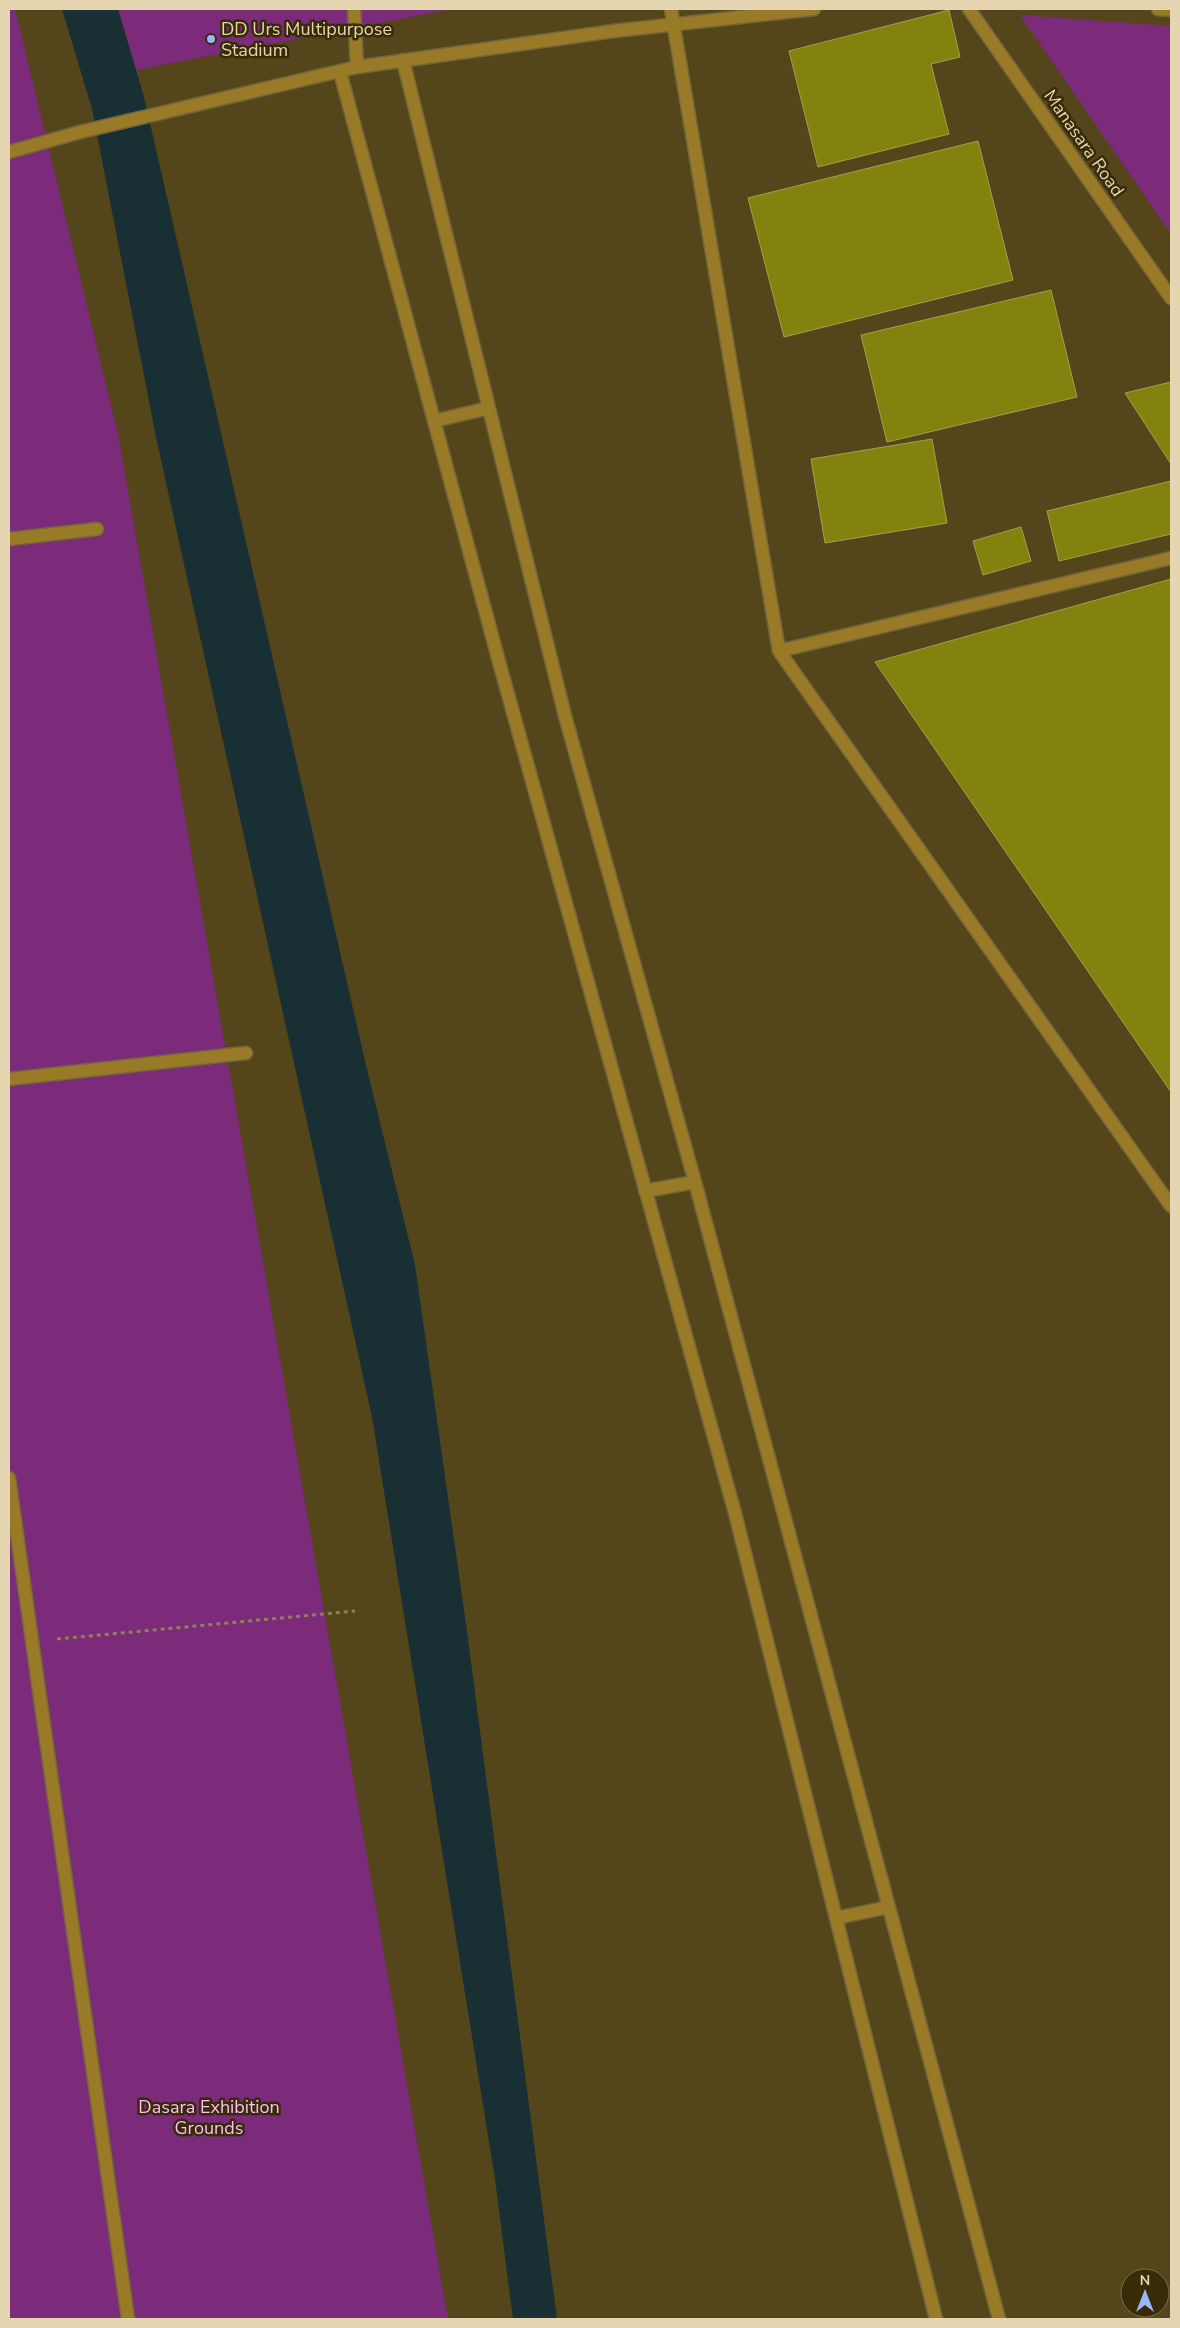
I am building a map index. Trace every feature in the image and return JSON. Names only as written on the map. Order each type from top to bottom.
[{"type":"street","points":[[354,9],[357,67]]},
{"type":"street","points":[[671,9],[779,652],[1171,1206]]},
{"type":"street","points":[[9,152],[80,132],[357,67],[673,23],[814,9]]},
{"type":"street","name":"Manasara Road","points":[[968,9],[1171,298]]},
{"type":"street","points":[[1158,9],[1171,10]]},
{"type":"street","points":[[403,60],[565,716],[695,1182],[999,2319]]},
{"type":"street","points":[[340,72],[645,1191],[735,1513],[936,2319]]},
{"type":"street","points":[[434,421],[489,408]]},
{"type":"street","points":[[9,539],[97,529]]},
{"type":"street","points":[[779,652],[1171,558]]},
{"type":"street","points":[[9,1080],[246,1054]]},
{"type":"street","points":[[645,1191],[695,1182]]},
{"type":"street","points":[[9,1478],[128,2319]]},
{"type":"street","points":[[836,1918],[889,1906]]},
{"type":"path","points":[[32,1641],[355,1611]]},
{"type":"green space","name":"Dasara Exhibition Grounds","points":[[9,9],[15,9],[118,434],[448,2319],[9,2319]]},
{"type":"green space","name":"DD Urs Multipurpose Stadium","points":[[118,9],[452,9],[136,70]]},
{"type":"green space","points":[[1020,15],[1171,26],[1171,234]]},
{"type":"water","points":[[62,9],[118,9],[144,97],[365,1061],[415,1265],[466,1624],[557,2319],[513,2319],[495,2179],[372,1417],[156,437],[92,109]]},
{"type":"building","points":[[949,10],[960,57],[931,64],[949,134],[818,167],[789,51]]},
{"type":"building","points":[[978,141],[1013,280],[784,337],[748,198]]},
{"type":"building","points":[[1051,290],[1077,397],[887,442],[861,335]]},
{"type":"building","points":[[1171,382],[1171,464],[1125,393]]},
{"type":"building","points":[[932,439],[947,523],[825,543],[811,459]]},
{"type":"building","points":[[1171,481],[1171,534],[1059,561],[1047,511]]},
{"type":"building","points":[[1021,527],[1031,561],[983,575],[973,541]]},
{"type":"building","points":[[1171,579],[1171,1092],[875,662]]},
{"type":"place","name":"DD Urs Multipurpose Stadium","points":[[211,39]]}]
